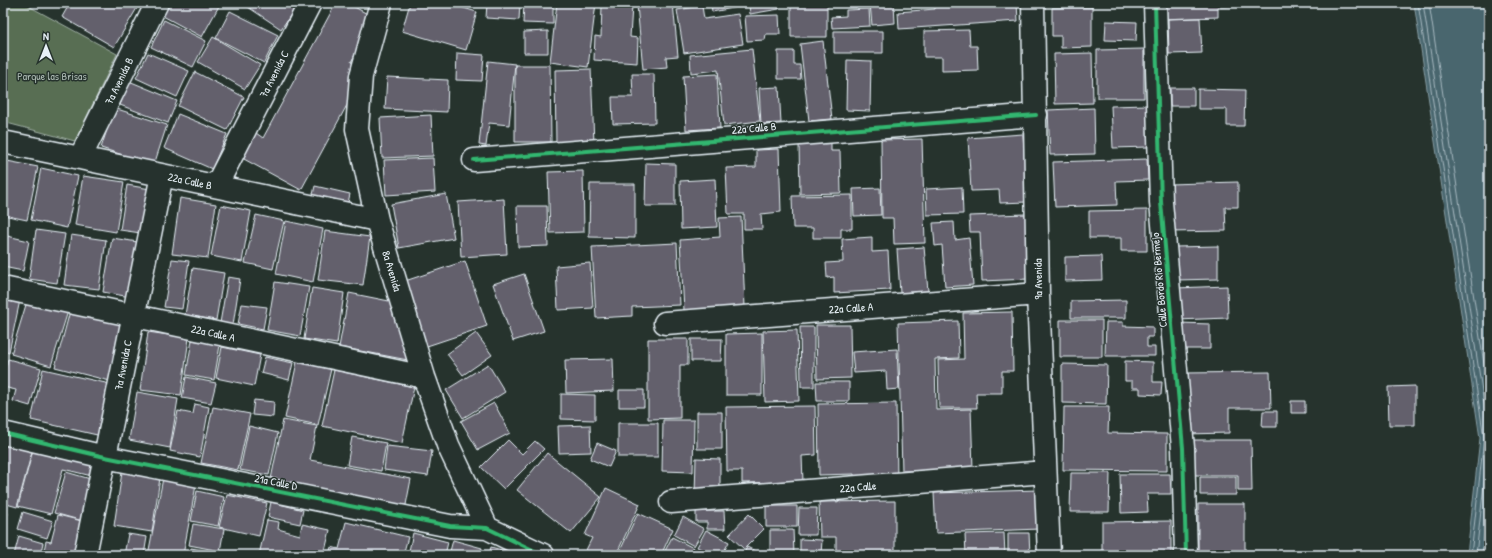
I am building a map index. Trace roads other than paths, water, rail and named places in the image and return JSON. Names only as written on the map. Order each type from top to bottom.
[{"type":"street","name":"7a Avenida B","points":[[80,158],[157,3]]},
{"type":"street","name":"7a Avenida C","points":[[216,186],[310,3]]},
{"type":"street","name":"8a Avenida","points":[[381,3],[361,76],[357,129],[376,220],[424,377],[448,445],[486,528]]},
{"type":"street","name":"9a Avenida","points":[[1033,3],[1038,294],[1049,555]]},
{"type":"street","name":"Calle Bordo Río Bermejo","points":[[1155,3],[1161,202],[1183,448],[1186,555]]},
{"type":"street","name":"22a Calle B","points":[[474,160],[1036,115]]},
{"type":"street","name":"22a Calle B","points":[[3,142],[376,220]]},
{"type":"street","name":"7a Avenida C","points":[[85,555],[162,175]]},
{"type":"street","name":"22a Calle A","points":[[3,288],[424,377]]},
{"type":"street","name":"22a Calle A","points":[[665,323],[1038,294]]},
{"type":"street","name":"21a Calle D","points":[[3,433],[105,457],[450,526],[486,528],[543,555]]},
{"type":"street","name":"22a Calle","points":[[671,502],[1045,472]]},
{"type":"water","points":[[1414,3],[1489,3],[1489,555],[1467,555],[1480,438]]},
{"type":"park label","name":"Parque las Brisas","points":[[52,76]]}]
